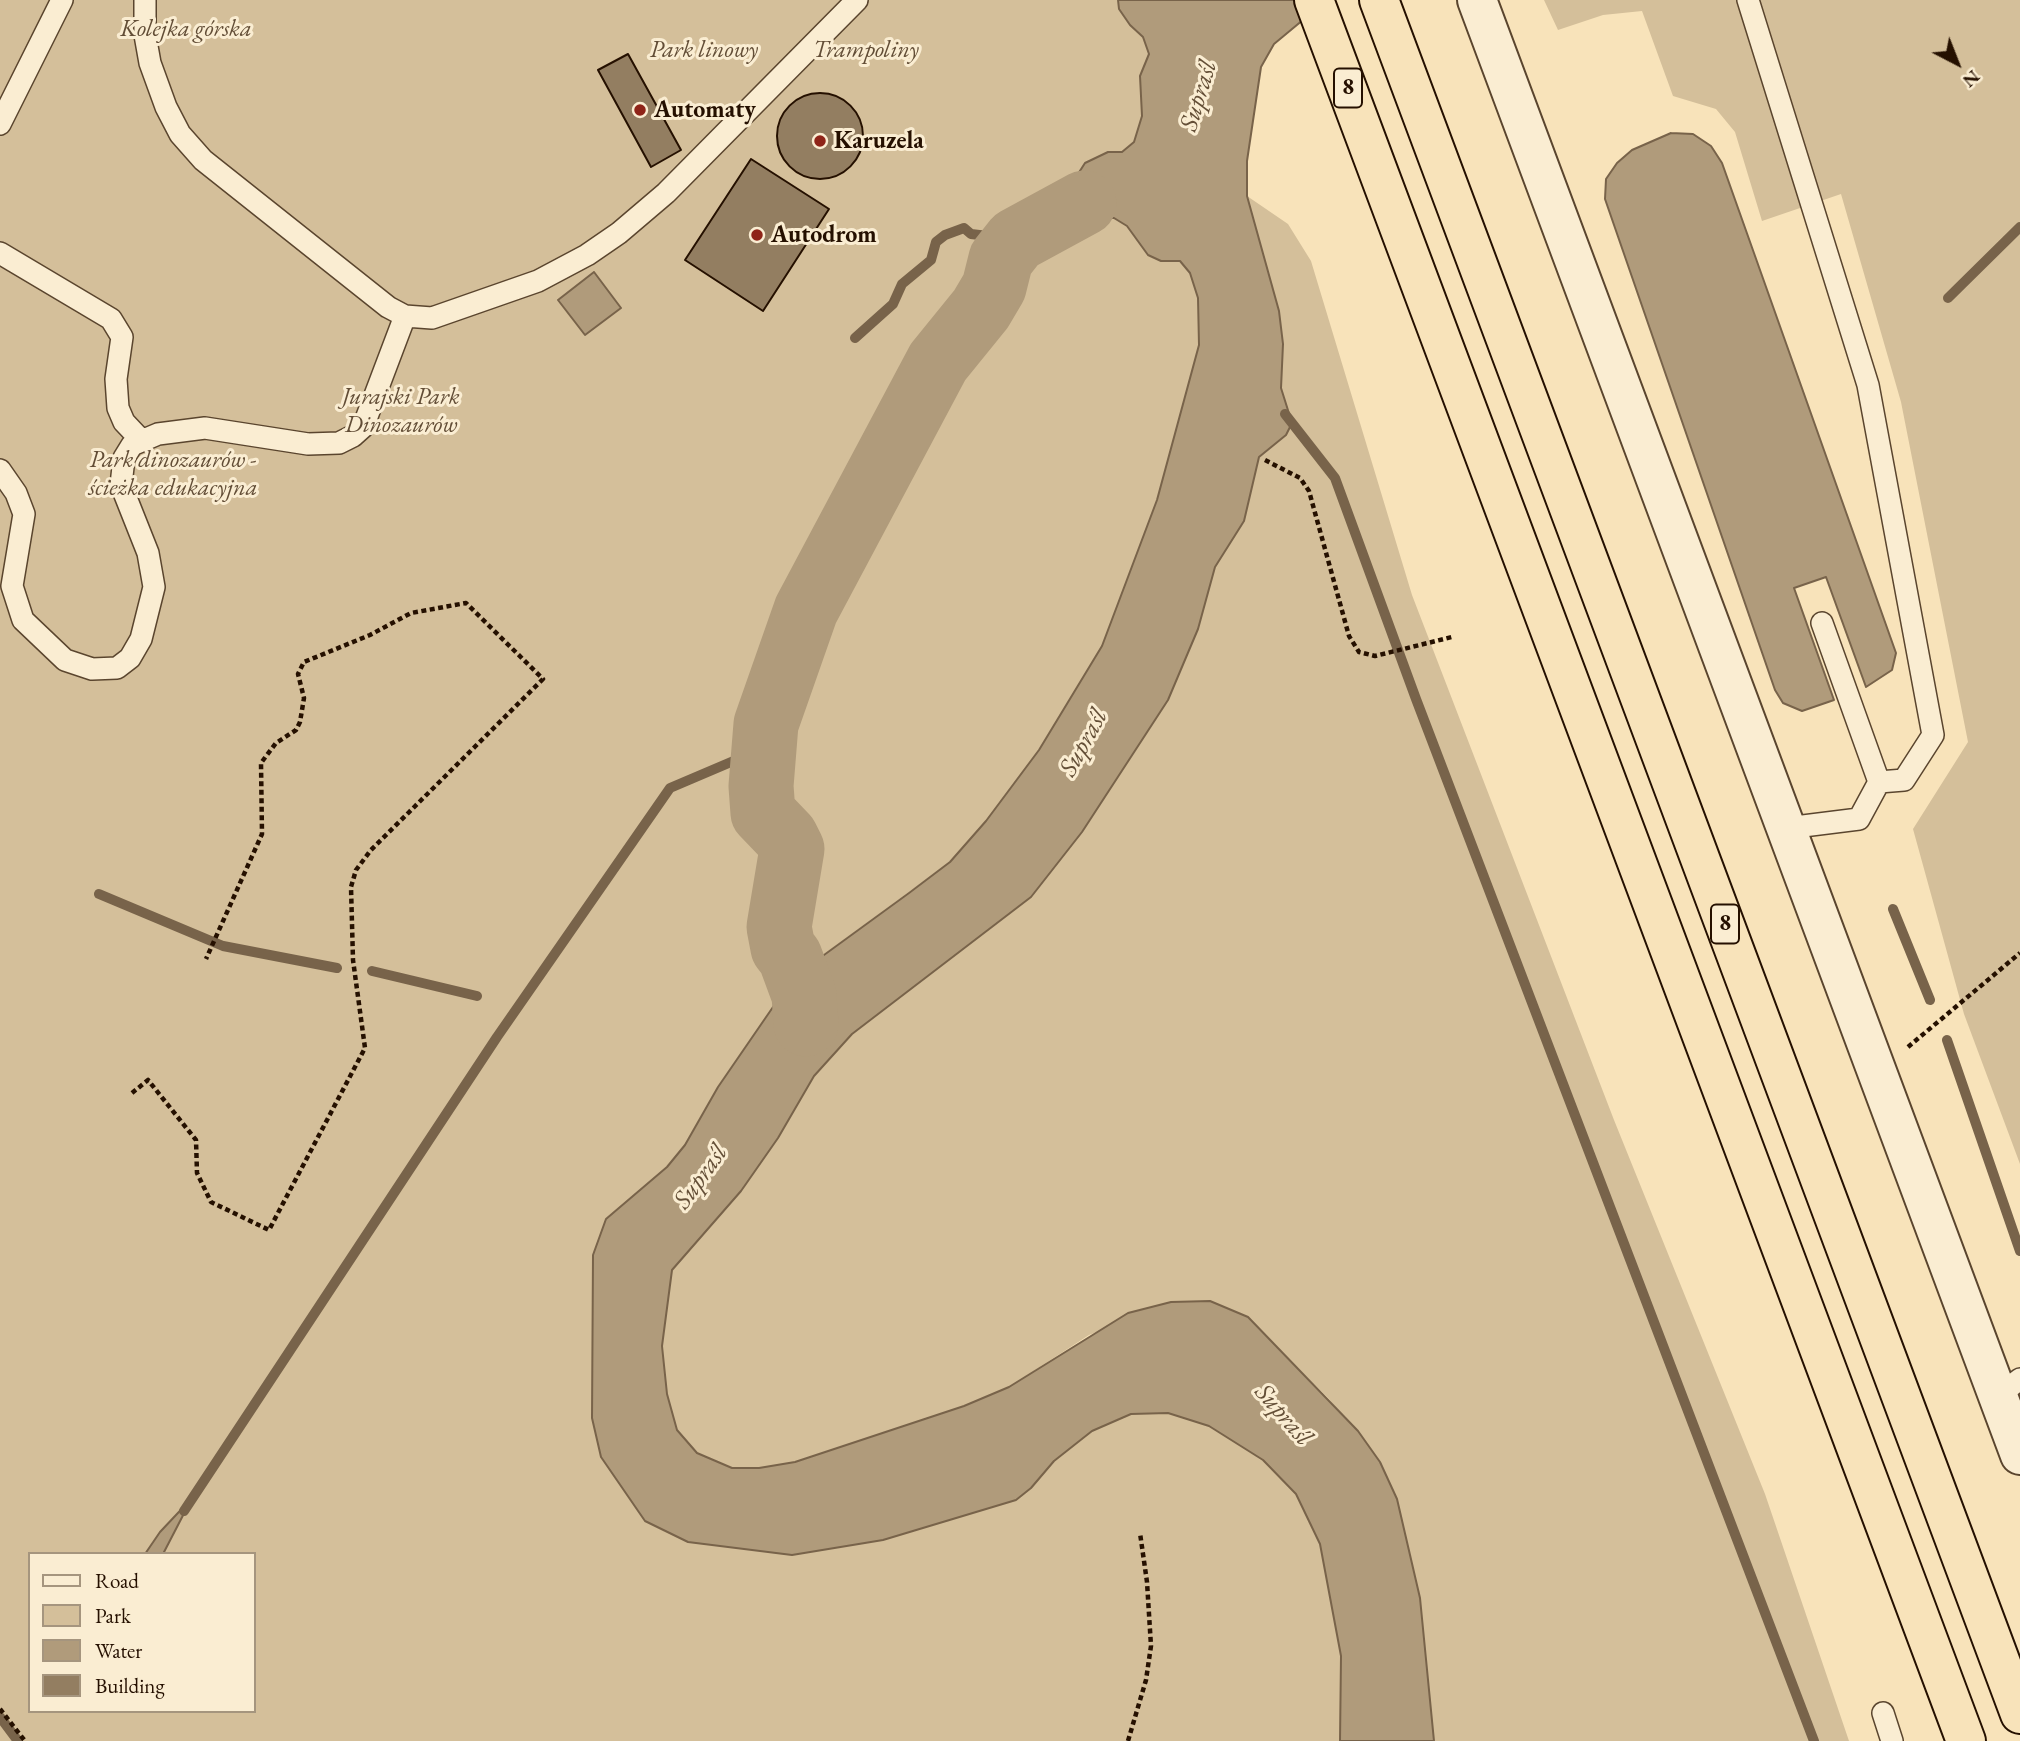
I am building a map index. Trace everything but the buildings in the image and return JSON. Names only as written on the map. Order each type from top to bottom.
[{"type":"highway","name":"8","points":[[1314,0],[1966,1741]]},
{"type":"highway","name":"8","points":[[1379,0],[2020,1714]]},
{"type":"street","points":[[1477,0],[1879,1074],[2009,1387],[2020,1455]]},
{"type":"lane","points":[[0,124],[62,0]]},
{"type":"lane","points":[[145,0],[145,35],[150,63],[180,134],[203,160],[388,307],[405,316],[432,318],[538,281],[608,241],[666,193],[857,0]]},
{"type":"lane","points":[[1748,0],[1868,384],[1933,735],[1904,779],[1880,782]]},
{"type":"lane","points":[[0,253],[111,319],[122,337],[116,379],[118,408],[124,422],[142,441]]},
{"type":"lane","points":[[0,470],[16,493],[24,514],[12,586],[23,620],[65,660],[92,669],[117,668],[130,658],[141,639],[153,587],[148,553],[121,485],[124,458],[132,445],[158,434],[205,428],[308,444],[339,443],[363,427],[405,316]]},
{"type":"lane","points":[[1787,828],[1859,819],[1880,782],[1822,623]]},
{"type":"lane","points":[[1882,1713],[1892,1741]]},
{"type":"path","points":[[1265,460],[1300,478],[1309,491],[1349,636],[1359,652],[1375,656],[1452,637]]},
{"type":"path","points":[[132,1093],[148,1080],[196,1140],[197,1173],[211,1202],[269,1230],[365,1048],[353,960],[351,887],[356,870],[371,850],[543,679],[466,603],[411,614],[370,635],[304,662],[298,674],[304,698],[300,722],[296,730],[276,743],[261,763],[262,834],[206,959]]},
{"type":"path","points":[[1879,1074],[1956,1004],[2020,953]]},
{"type":"path","points":[[1128,1741],[1146,1680],[1151,1646],[1147,1582],[1140,1533]]},
{"type":"path","points":[[0,1709],[25,1741]]},
{"type":"green space","points":[[0,0],[1118,0],[1119,9],[1143,37],[1149,54],[1140,76],[1142,116],[1134,142],[1122,152],[1108,152],[1093,218],[1114,218],[1179,261],[1190,272],[1198,298],[1199,345],[1157,500],[1102,646],[1039,750],[986,821],[950,862],[812,963],[791,967],[784,991],[718,1086],[685,1145],[667,1167],[606,1219],[601,1457],[645,1521],[1031,1488],[1054,1461],[1092,1431],[1131,1414],[1167,1413],[1209,1426],[1263,1460],[1296,1494],[1320,1544],[1341,1656],[1340,1741],[0,1741]]},
{"type":"green space","points":[[1544,0],[2020,0],[2020,1164],[1964,1014],[1913,829],[1968,742],[1901,402],[1841,194],[1762,221],[1735,132],[1716,109],[1673,96],[1642,11],[1603,15],[1558,30]]},
{"type":"green space","points":[[1247,196],[1288,224],[1311,261],[1412,595],[1614,1120],[1765,1494],[1849,1741],[1434,1741],[1397,1499],[1380,1462],[1329,1399],[1248,1317],[1210,1301],[1171,1302],[1089,1335],[1009,1387],[964,1406],[795,1462],[759,1468],[732,1468],[697,1453],[677,1430],[667,1394],[662,1346],[672,1270],[741,1191],[778,1137],[814,1076],[852,1034],[1031,897],[1082,832],[1198,629],[1215,567],[1244,521],[1259,457],[1286,434],[1281,388],[1283,344],[1279,311]]},
{"type":"water","name":"Supraśl","points":[[1118,0],[1327,0],[1274,44],[1261,67],[1247,161],[1247,196],[1279,311],[1283,344],[1281,388],[1292,423],[1286,435],[1259,457],[1244,521],[1215,567],[1198,629],[1168,700],[1082,832],[1031,897],[852,1034],[814,1076],[778,1138],[741,1191],[672,1270],[662,1346],[667,1394],[677,1430],[697,1453],[732,1468],[759,1468],[795,1462],[964,1406],[1009,1387],[1128,1313],[1171,1302],[1210,1301],[1248,1317],[1358,1431],[1380,1462],[1397,1499],[1420,1598],[1434,1741],[1340,1741],[1341,1656],[1320,1544],[1296,1494],[1263,1460],[1209,1426],[1168,1413],[1131,1414],[1092,1431],[1054,1461],[1031,1488],[1016,1500],[883,1540],[792,1555],[688,1542],[645,1521],[601,1457],[592,1418],[593,1255],[606,1219],[667,1167],[685,1145],[718,1087],[784,991],[791,967],[813,963],[909,893],[950,862],[986,821],[1039,750],[1102,646],[1157,500],[1199,345],[1198,298],[1190,273],[1180,261],[1161,261],[1148,255],[1127,226],[1114,218],[1093,218],[1077,227],[1052,233],[1018,253],[1003,247],[1000,237],[1010,226],[1062,199],[1085,163],[1108,152],[1122,152],[1134,142],[1142,116],[1140,76],[1149,54],[1143,37],[1119,9]]},
{"type":"water","points":[[1671,133],[1693,134],[1711,146],[1722,163],[1896,653],[1892,670],[1866,687],[1826,577],[1794,588],[1834,700],[1802,711],[1783,703],[1775,690],[1605,199],[1606,179],[1617,163],[1632,150]]},
{"type":"water","points":[[594,272],[621,308],[585,335],[558,300]]},
{"type":"water","points":[[192,1498],[164,1552],[146,1552],[160,1532]]},
{"type":"waterway","points":[[806,1024],[804,995],[790,957],[783,948],[779,927],[792,849],[786,837],[763,813],[761,786],[766,724],[806,610],[938,362],[981,309],[994,287],[1001,259],[1016,240],[1084,203]]},
{"type":"waterway","points":[[1948,298],[2020,227]]},
{"type":"waterway","points":[[855,338],[893,304],[902,284],[931,260],[936,242],[945,235],[964,228],[971,234],[1013,239]]},
{"type":"waterway","points":[[1285,414],[1335,478],[1416,699],[1814,1741]]},
{"type":"waterway","points":[[184,1511],[497,1037],[670,788],[764,748]]},
{"type":"waterway","points":[[99,894],[223,946],[337,968]]},
{"type":"waterway","points":[[1893,909],[1930,1000]]},
{"type":"waterway","points":[[372,971],[477,996]]},
{"type":"waterway","points":[[1947,1040],[2020,1251]]},
{"type":"waterway","points":[[0,1717],[18,1741]]},
{"type":"place","name":"Automaty","points":[[640,110]]},
{"type":"place","name":"Karuzela","points":[[820,141]]},
{"type":"place","name":"Autodrom","points":[[757,235]]},
{"type":"park label","name":"Kolejka górska","points":[[186,29]]},
{"type":"park label","name":"Park linowy","points":[[704,50]]},
{"type":"park label","name":"Trampoliny","points":[[866,50]]},
{"type":"park label","name":"Jurajski Park Dinozaurów","points":[[401,411]]},
{"type":"park label","name":"Park dinozaurów - ścieżka edukacyjna","points":[[173,474]]}]
